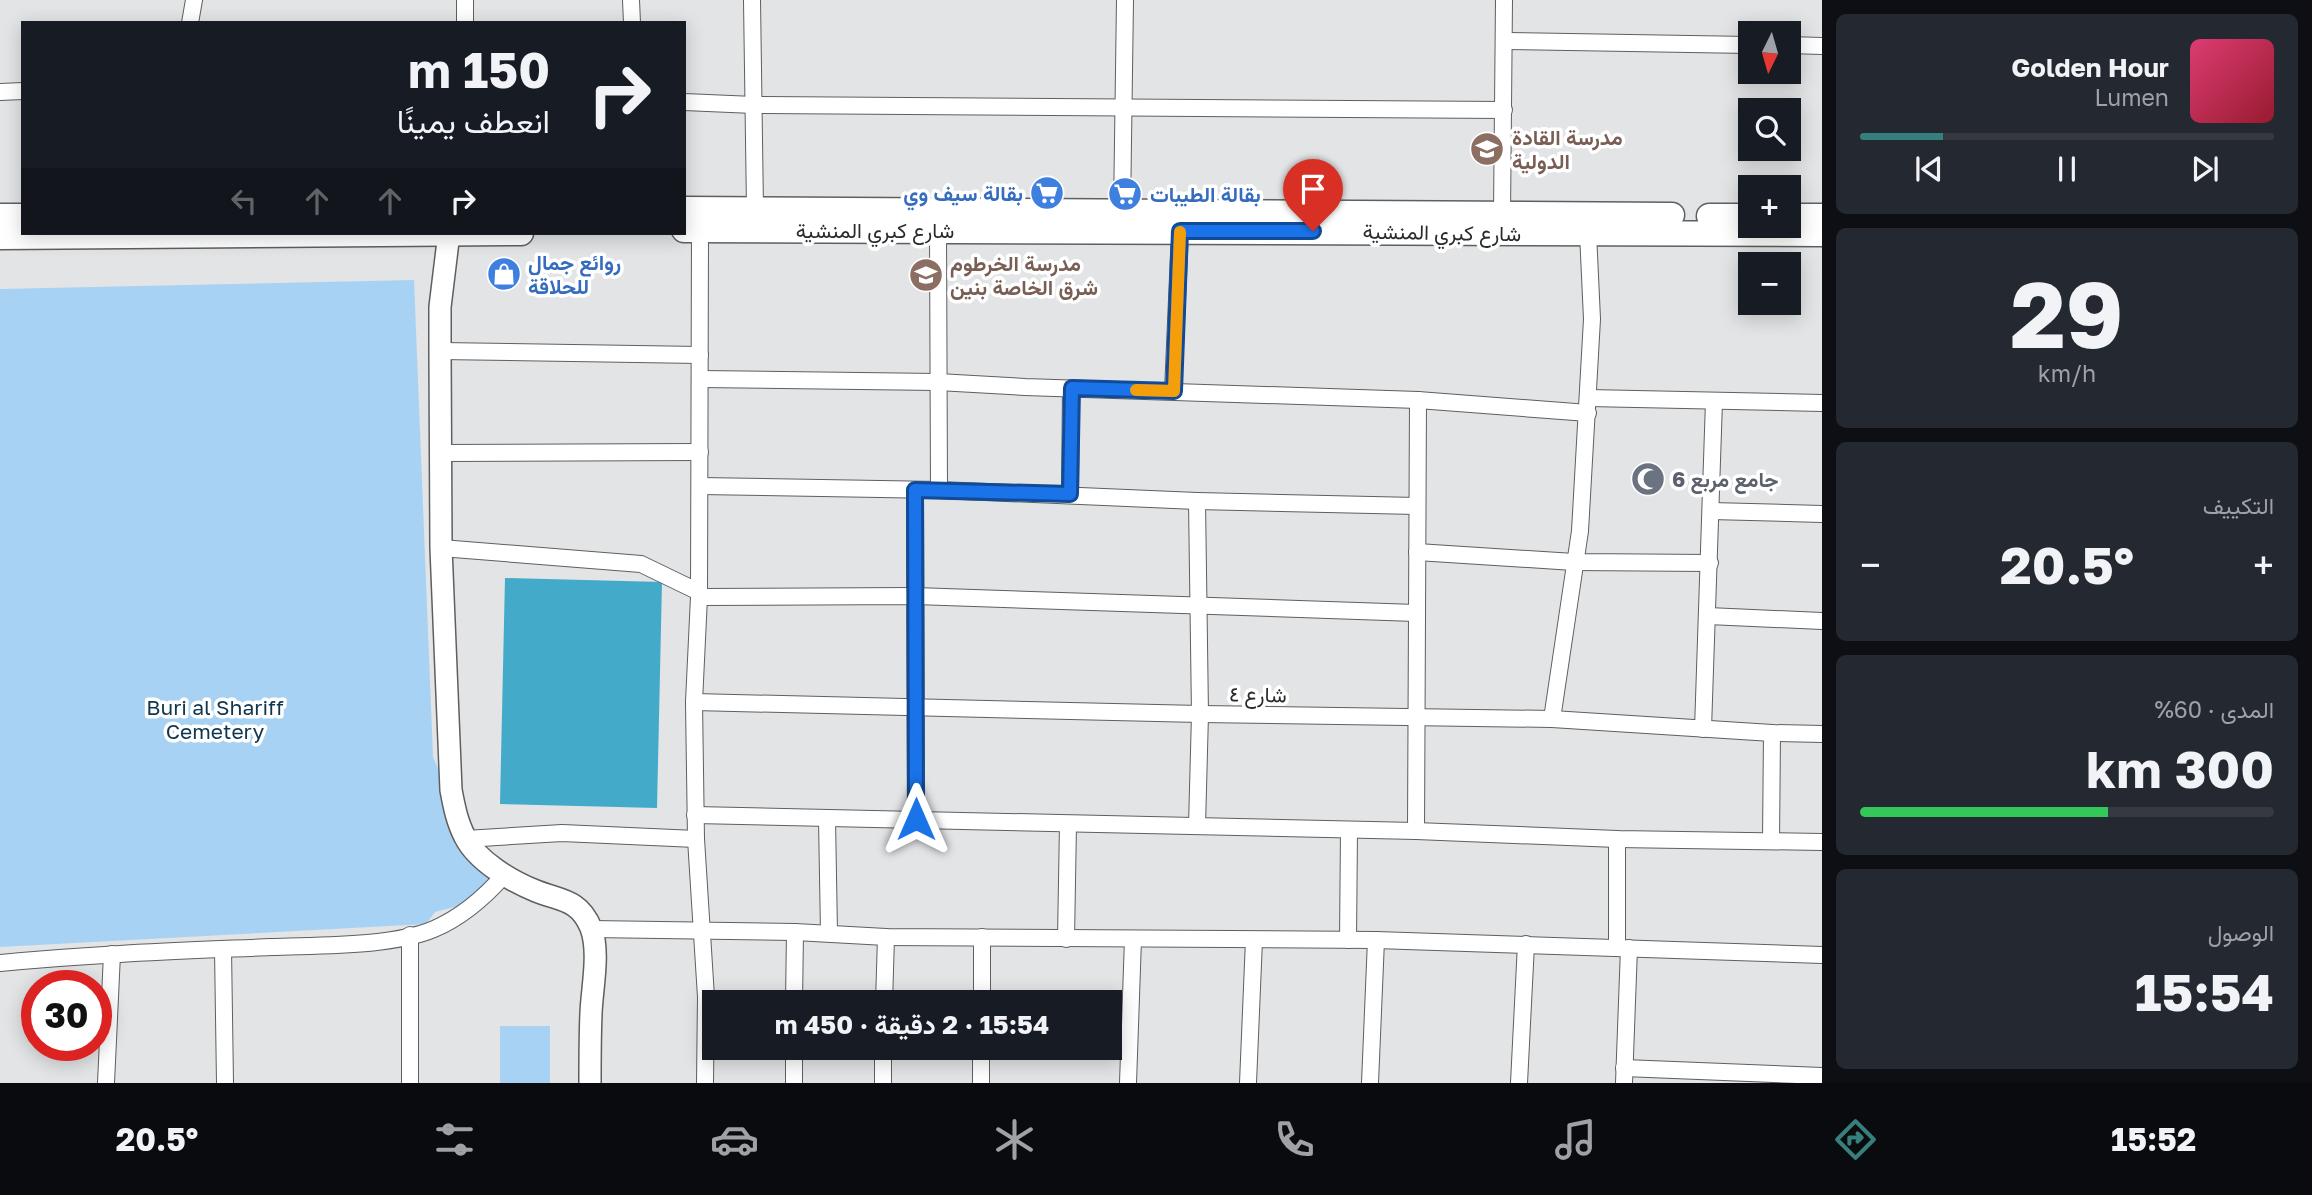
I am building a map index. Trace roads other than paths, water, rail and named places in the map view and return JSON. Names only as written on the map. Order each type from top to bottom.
[{"type":"main road","name":"شارع كبري المنشية","points":[[686,209],[1738,216]]},
{"type":"main road","points":[[0,216],[21,216]]},
{"type":"main road","points":[[1801,216],[1822,216]]},
{"type":"main road","name":"شارع كبري المنشية","points":[[692,230],[1822,234]]},
{"type":"main road","points":[[0,237],[228,235]]},
{"type":"main road","points":[[457,235],[440,307],[442,548],[449,768],[456,814],[466,839],[482,858],[536,891],[560,897],[577,906],[591,929],[594,942],[594,989],[591,1009],[590,1083]]},
{"type":"main road","points":[[536,891],[546,902],[564,914],[580,935],[581,985],[591,1009]]},
{"type":"street","points":[[190,21],[194,0]]},
{"type":"street","points":[[465,0],[465,21]]},
{"type":"street","points":[[631,0],[632,21]]},
{"type":"street","points":[[752,0],[755,209]]},
{"type":"street","points":[[1122,212],[1125,0]]},
{"type":"street","points":[[1502,214],[1504,0]]},
{"type":"street","points":[[1504,41],[1738,45]]},
{"type":"street","points":[[1801,45],[1822,46]]},
{"type":"street","points":[[0,92],[21,91]]},
{"type":"street","points":[[686,102],[754,105],[1504,110]]},
{"type":"street","points":[[692,230],[701,379],[699,594],[694,702],[695,815],[706,997],[705,1083]]},
{"type":"street","points":[[938,230],[939,490]]},
{"type":"street","points":[[1174,391],[1180,231]]},
{"type":"street","points":[[1552,719],[1580,531],[1591,319],[1588,233]]},
{"type":"street","points":[[440,351],[700,355]]},
{"type":"street","points":[[701,379],[938,382],[1588,405],[1714,401],[1822,403]]},
{"type":"street","points":[[1070,494],[1072,388]]},
{"type":"street","points":[[1416,831],[1418,400]]},
{"type":"street","points":[[1703,729],[1714,401]]},
{"type":"street","points":[[442,453],[700,453]]},
{"type":"street","points":[[700,486],[939,490],[1417,506]]},
{"type":"street","points":[[915,490],[916,819]]},
{"type":"street","points":[[1197,500],[1200,714],[1197,826]]},
{"type":"street","points":[[1711,511],[1822,514]]},
{"type":"street","points":[[442,548],[641,564],[699,594],[915,596],[1416,613]]},
{"type":"street","points":[[1418,552],[1574,562],[1710,563]]},
{"type":"street","points":[[1708,616],[1822,621]]},
{"type":"street","name":"شارع ٤","points":[[694,702],[1552,719],[1822,734]]},
{"type":"street","points":[[1771,841],[1772,733]]},
{"type":"street","points":[[695,815],[1822,842]]},
{"type":"street","points":[[827,819],[829,933]]},
{"type":"street","points":[[1066,939],[1068,824]]},
{"type":"street","points":[[1348,940],[1349,831]]},
{"type":"street","points":[[466,839],[562,833],[696,839]]},
{"type":"street","points":[[1617,839],[1623,948],[1624,1076],[1822,1076]]},
{"type":"street","points":[[0,963],[112,954],[400,939],[433,929],[464,911],[488,895],[505,874]]},
{"type":"street","points":[[591,929],[795,932],[886,937],[1376,940],[1822,955]]},
{"type":"street","points":[[794,990],[795,932]]},
{"type":"street","points":[[410,935],[410,1083]]},
{"type":"street","points":[[884,990],[886,937]]},
{"type":"street","points":[[982,937],[982,990]]},
{"type":"street","points":[[1128,1083],[1133,939]]},
{"type":"street","points":[[1248,1083],[1254,940]]},
{"type":"street","points":[[1370,1083],[1376,940]]},
{"type":"street","points":[[1519,1083],[1526,944]]},
{"type":"street","points":[[223,949],[225,1083]]},
{"type":"street","points":[[106,1083],[112,954]]},
{"type":"street","points":[[794,1060],[794,1083]]},
{"type":"street","points":[[883,1060],[883,1083]]},
{"type":"street","points":[[981,1060],[981,1083]]},
{"type":"place","name":"مدرسة القادة الدولية","points":[[1487,149]]},
{"type":"place","name":"بقالة سيف وي","points":[[1047,193]]},
{"type":"place","name":"بقالة الطيبات","points":[[1125,194]]},
{"type":"place","name":"روائع جمال للحلاقة","points":[[504,274]]},
{"type":"place","name":"مدرسة الخرطوم شرق الخاصة بنين","points":[[926,275]]},
{"type":"place","name":"جامع مربع 6","points":[[1648,479]]},
{"type":"park label","name":"Buri al Shariff Cemetery","points":[[215,719]]}]
